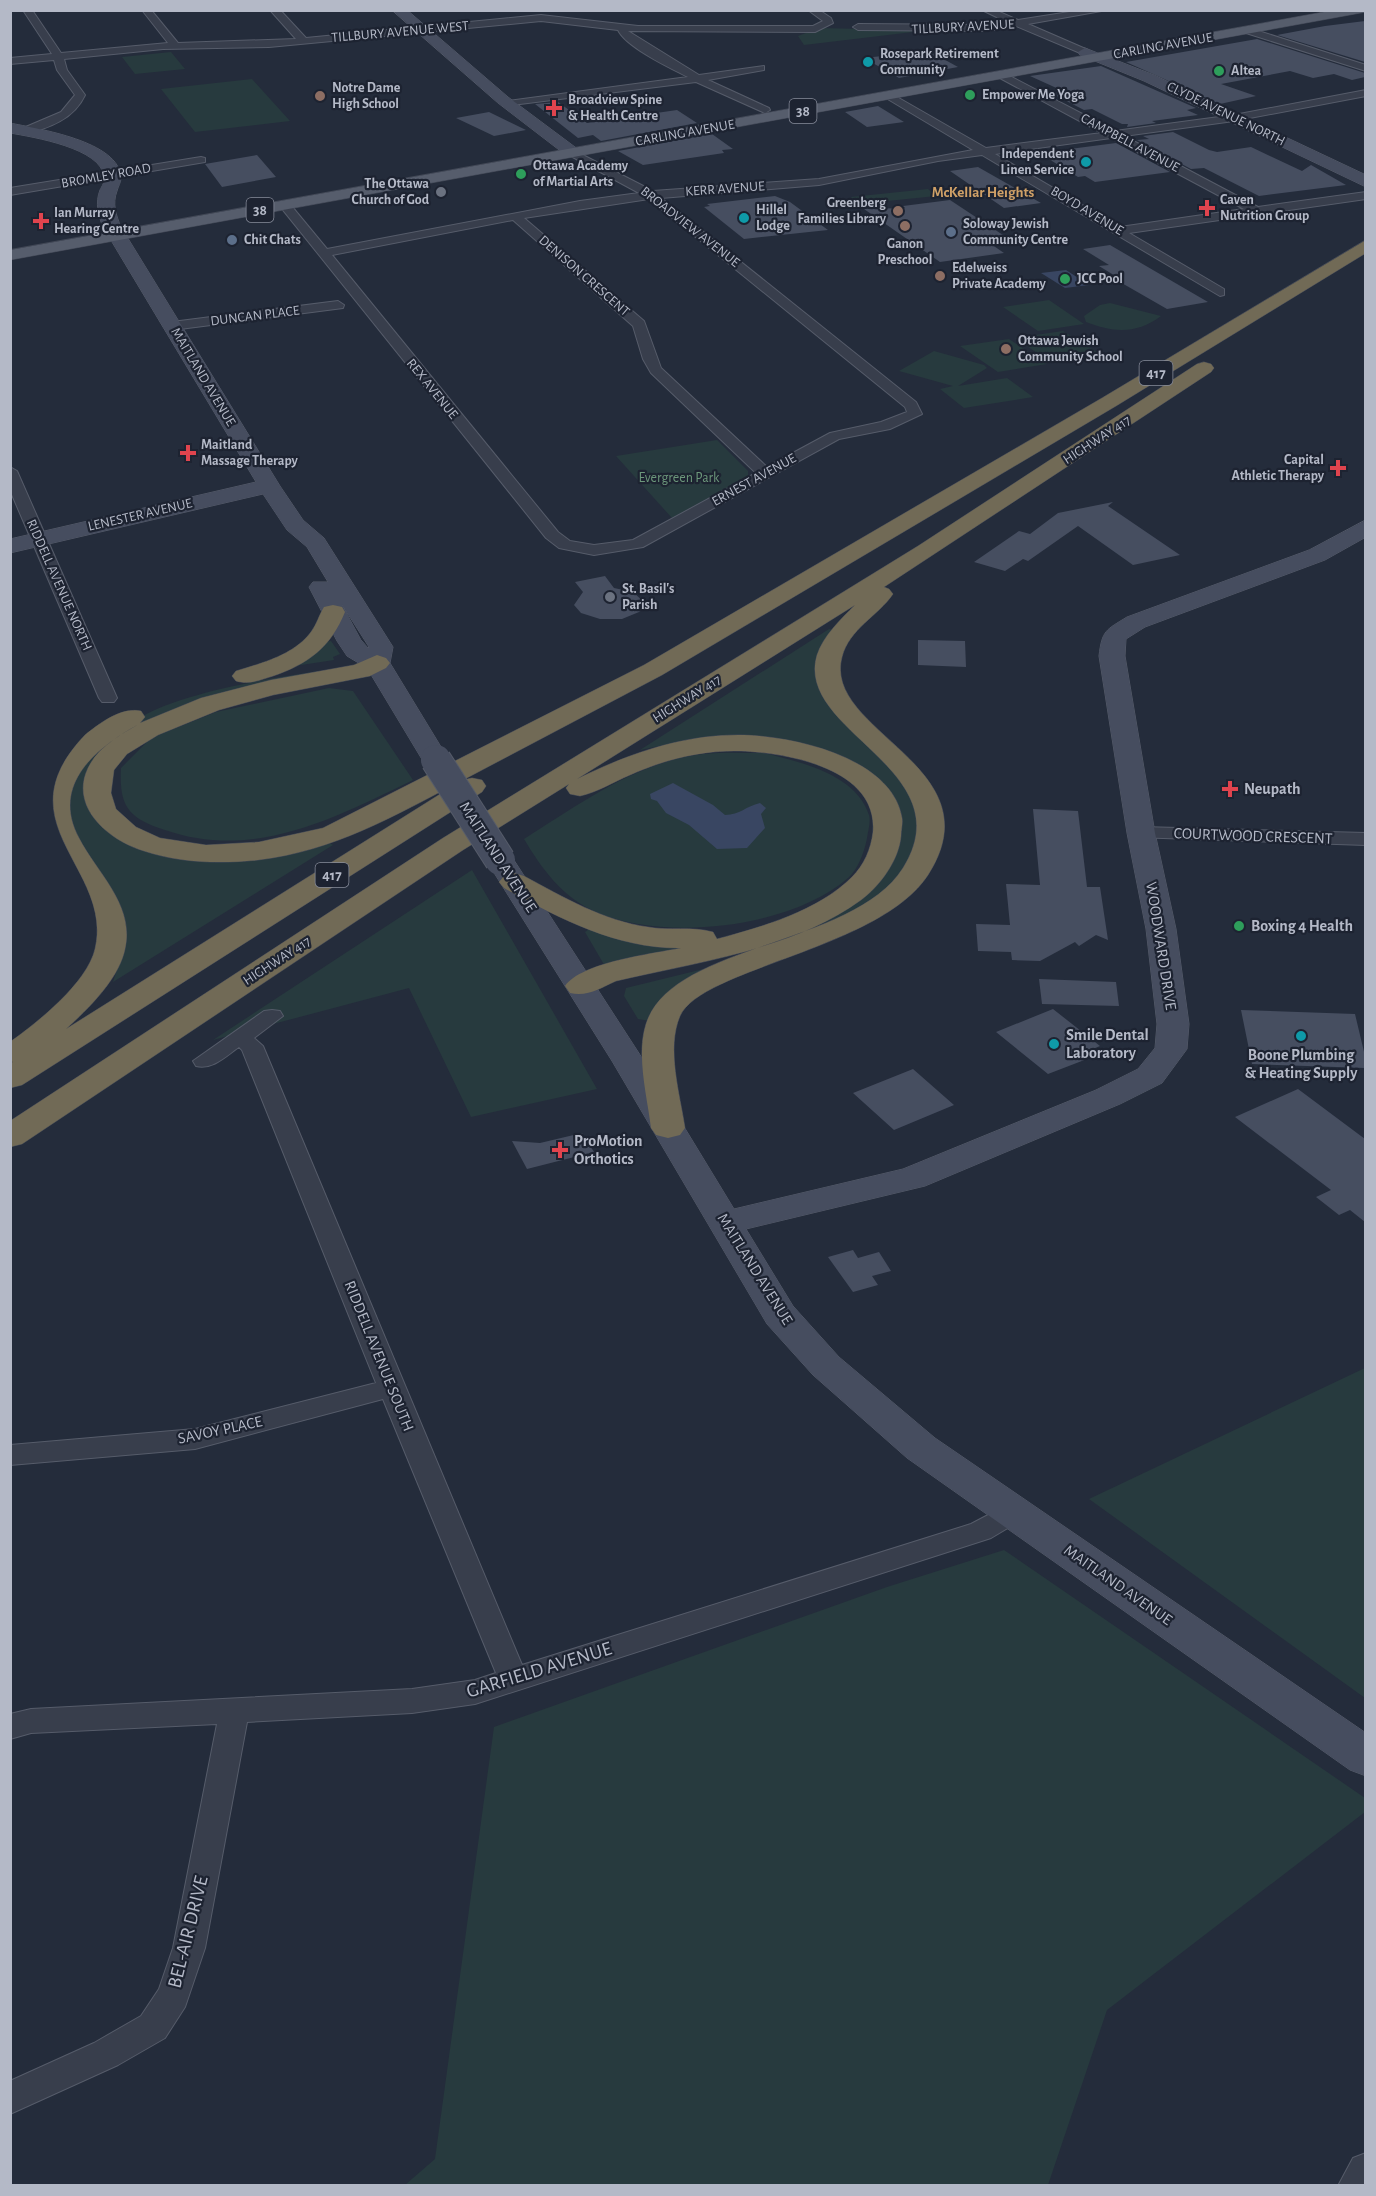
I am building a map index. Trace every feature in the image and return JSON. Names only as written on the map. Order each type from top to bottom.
[{"type":"highway","name":"417","points":[[10,1078],[653,670],[1109,402],[1365,245]]},
{"type":"highway","name":"HIGHWAY 417","points":[[10,1137],[453,844],[926,551],[1148,407],[1240,343],[1365,266]]},
{"type":"highway","points":[[668,1128],[659,1050],[660,1026],[672,1004],[699,983],[854,921],[899,891],[923,861],[932,826],[920,788],[912,776],[843,705],[831,686],[828,666],[833,646],[853,621],[926,551]]},
{"type":"highway","points":[[10,1057],[35,1040],[79,999],[109,956],[112,937],[104,897],[63,834],[58,791],[64,772],[79,752],[106,730],[181,697],[283,664],[307,652],[323,637],[333,612]]},
{"type":"highway","points":[[181,697],[272,675],[355,661],[377,663]]},
{"type":"highway","points":[[377,663],[361,671],[271,688],[210,704],[149,729],[118,748],[101,769],[97,793],[103,812],[126,833],[153,845],[197,853],[259,851],[332,835],[379,813],[653,670]]},
{"type":"highway","points":[[453,844],[569,794],[635,760],[685,747],[739,743],[782,746],[818,756],[854,772],[874,789],[887,808],[888,835],[880,861],[851,893],[822,910],[772,931],[606,974],[581,986]]},
{"type":"highway","points":[[507,871],[589,922],[640,935],[689,939],[772,931]]},
{"type":"highway","points":[[581,986],[615,987],[816,936]]},
{"type":"main road","name":"CARLING AVENUE","points":[[10,255],[115,231],[567,150],[890,96],[1318,10]]},
{"type":"main road","name":"CARLING AVENUE","points":[[10,246],[285,206],[765,110],[1249,31],[1360,10]]},
{"type":"street","points":[[18,130],[68,113],[78,102],[80,94],[62,70],[58,56],[27,10]]},
{"type":"street","points":[[146,10],[176,46]]},
{"type":"street","points":[[274,10],[304,41]]},
{"type":"street","name":"BROADVIEW AVENUE","points":[[398,10],[508,104],[567,150],[651,195],[911,405],[915,414]]},
{"type":"street","points":[[531,10],[541,18]]},
{"type":"street","name":"TILLBURY AVENUE WEST","points":[[10,61],[176,46],[304,41],[541,18],[622,28],[814,29],[826,25],[828,20],[812,10]]},
{"type":"street","points":[[986,10],[1016,25],[1092,55]]},
{"type":"street","name":"TILLBURY AVENUE","points":[[858,27],[946,30],[1016,25],[1103,10]]},
{"type":"street","points":[[635,16],[622,28],[624,33],[659,60],[694,79],[765,110]]},
{"type":"street","points":[[1249,31],[1365,68]]},
{"type":"street","name":"CLYDE AVENUE NORTH","points":[[1092,55],[1234,118],[1365,182]]},
{"type":"street","points":[[508,104],[760,68]]},
{"type":"street","name":"CAMPBELL AVENUE","points":[[1002,75],[1256,211]]},
{"type":"street","name":"KERR AVENUE","points":[[323,253],[580,204],[651,195],[819,182],[986,150],[1234,118],[1365,93]]},
{"type":"street","name":"BOYD AVENUE","points":[[890,96],[986,150],[1220,292]]},
{"type":"street","points":[[18,130],[74,144],[96,153],[106,162],[112,175]]},
{"type":"street","name":"BROMLEY ROAD","points":[[10,192],[201,160]]},
{"type":"street","name":"MAITLAND AVENUE","points":[[112,175],[105,199],[106,212],[115,231],[269,486],[295,525],[316,543],[381,646],[377,663]]},
{"type":"street","points":[[1119,231],[1365,195]]},
{"type":"street","name":"REX AVENUE","points":[[285,206],[552,535],[565,545],[594,550]]},
{"type":"street","name":"DENISON CRESCENT","points":[[515,216],[639,324],[645,336],[648,359],[656,370],[764,473]]},
{"type":"street","name":"DUNCAN PLACE","points":[[172,326],[338,305]]},
{"type":"street","name":"ERNEST AVENUE","points":[[594,550],[625,547],[653,537],[764,473],[835,436],[885,426],[915,414]]},
{"type":"street","name":"RIDDELL AVENUE NORTH","points":[[10,471],[108,698]]},
{"type":"street","name":"LENESTER AVENUE","points":[[10,546],[269,486]]},
{"type":"street","name":"MAITLAND AVENUE","points":[[295,525],[301,547],[333,612],[356,651],[377,663],[436,760],[581,986],[780,1315],[826,1366],[921,1448],[967,1478],[1011,1513],[1365,1757]]},
{"type":"street","name":"WOODWARD DRIVE","points":[[725,1223],[914,1178],[1108,1097],[1150,1076],[1171,1049],[1173,1024],[1161,929],[1141,833],[1112,656],[1114,636],[1136,622],[1317,555],[1365,526]]},
{"type":"street","name":"COURTWOOD CRESCENT","points":[[1141,833],[1365,839]]},
{"type":"street","points":[[204,1061],[272,1016]]},
{"type":"street","name":"RIDDELL AVENUE SOUTH","points":[[239,1038],[252,1046],[391,1388],[514,1680]]},
{"type":"street","name":"SAVOY PLACE","points":[[10,1455],[195,1439],[391,1388]]},
{"type":"street","name":"GARFIELD AVENUE","points":[[10,1727],[30,1721],[412,1701],[475,1692],[981,1531],[1011,1513]]},
{"type":"street","name":"BEL-AIR DRIVE","points":[[10,2098],[106,2054],[153,2027],[173,1996],[189,1948],[234,1710]]},
{"type":"street","points":[[1356,2186],[1365,2170]]},
{"type":"green space","points":[[819,28],[913,32],[804,45],[798,36]]},
{"type":"green space","points":[[171,52],[185,69],[135,74],[122,57]]},
{"type":"green space","points":[[252,79],[290,121],[195,132],[161,89]]},
{"type":"green space","points":[[928,189],[936,196],[858,204],[851,197]]},
{"type":"green space","points":[[1049,300],[1084,324],[1038,331],[1003,307]]},
{"type":"green space","points":[[1110,303],[1161,316],[1143,326],[1125,330],[1106,328],[1086,322],[1084,316],[1100,305]]},
{"type":"green space","points":[[1063,331],[1102,355],[1052,363],[1015,338]]},
{"type":"green space","points":[[1009,339],[1047,364],[998,372],[960,346]]},
{"type":"green space","points":[[934,351],[984,365],[987,368],[958,386],[1007,378],[1033,397],[964,408],[940,389],[953,386],[899,371]]},
{"type":"green space","name":"Evergreen Park","points":[[717,440],[748,471],[748,476],[672,518],[616,456]]},
{"type":"green space","points":[[829,629],[834,630],[815,661],[817,675],[913,796],[919,834],[902,873],[882,895],[845,919],[775,943],[896,848],[858,766],[689,740],[640,750]]},
{"type":"green space","points":[[331,641],[340,654],[333,657],[334,660],[288,667],[323,642]]},
{"type":"green space","points":[[319,671],[321,674],[239,690],[92,762],[85,775],[85,789],[137,848],[328,842],[333,845],[113,982],[126,940],[68,818],[73,768],[132,722],[173,703],[222,689]]},
{"type":"green space","points":[[329,688],[353,691],[413,780],[324,821],[262,838],[230,841],[198,838],[165,830],[142,821],[128,809],[122,792],[121,768],[151,738],[216,712]]},
{"type":"green space","points":[[764,753],[810,766],[840,780],[862,801],[870,818],[865,848],[852,874],[824,895],[794,909],[761,919],[691,928],[624,921],[584,906],[563,890],[538,861],[524,839],[609,786],[655,765],[703,754]]},
{"type":"green space","points":[[472,870],[597,1089],[471,1117],[409,988],[213,1040]]},
{"type":"green space","points":[[589,929],[693,947],[606,968],[585,932]]},
{"type":"green space","points":[[724,964],[650,1021],[638,1019],[624,996],[626,988]]},
{"type":"green space","points":[[1365,1368],[1365,1698],[1089,1499]]},
{"type":"green space","points":[[1004,1550],[1365,1798],[1365,1812],[1107,2010],[1048,2185],[405,2185],[435,2159],[494,1727],[887,1587]]},
{"type":"water","name":"JCC Pool","points":[[1066,270],[1089,285],[1065,288],[1041,273]]},
{"type":"water","points":[[673,783],[713,805],[725,815],[735,814],[760,803],[766,808],[761,814],[765,828],[747,848],[717,849],[689,825],[666,813],[657,801],[651,799],[650,794]]},
{"type":"building","points":[[1365,21],[1365,62],[1277,35],[1325,26]]},
{"type":"building","name":"Altea","points":[[1257,39],[1365,73],[1365,77],[1352,80],[1334,74],[1313,78],[1290,71],[1221,84],[1256,96],[1220,104],[1126,62]]},
{"type":"building","points":[[929,51],[958,67],[899,78],[864,58]]},
{"type":"building","points":[[1101,66],[1196,108],[1187,110],[1198,115],[1127,127],[1128,124],[1122,124],[1092,109],[1084,110],[1051,93],[1063,91],[1030,76]]},
{"type":"building","points":[[558,102],[587,123],[677,110],[697,123],[601,141],[593,135],[578,138],[535,104]]},
{"type":"building","points":[[878,106],[904,122],[867,127],[845,112]]},
{"type":"building","points":[[489,112],[526,130],[494,136],[456,118]]},
{"type":"building","points":[[1173,132],[1217,152],[1251,147],[1302,171],[1311,165],[1346,185],[1259,196],[1204,168],[1191,169],[1137,140],[1149,139],[1143,136]]},
{"type":"building","points":[[712,134],[733,149],[722,150],[724,153],[643,165],[618,151]]},
{"type":"building","name":"Independent Linen Service","points":[[1116,143],[1170,172],[1095,182],[1085,176],[1078,177],[1039,153]]},
{"type":"building","points":[[257,155],[276,177],[222,187],[205,164]]},
{"type":"building","points":[[978,167],[1041,203],[1004,208],[950,171]]},
{"type":"building","name":"Hillel Lodge","points":[[775,196],[790,202],[828,230],[744,239],[704,207],[710,206],[707,204]]},
{"type":"building","name":"Soloway Jewish Community Centre","points":[[950,200],[1009,239],[988,242],[1004,253],[940,262],[864,209],[905,208],[903,206]]},
{"type":"building","points":[[1110,245],[1208,302],[1167,309],[1113,278],[1117,277],[1099,266],[1109,265],[1083,249]]},
{"type":"building","points":[[1113,502],[1108,506],[1180,555],[1133,565],[1078,526],[1028,561],[1023,559],[1005,571],[974,562],[1019,531],[1030,534],[1058,513]]},
{"type":"building","name":"St. Basil's Parish","points":[[605,576],[614,588],[633,592],[646,604],[639,612],[622,619],[600,619],[581,613],[574,605],[583,592],[575,582]]},
{"type":"building","points":[[918,640],[965,641],[966,667],[918,665]]},
{"type":"building","points":[[1033,809],[1078,811],[1087,887],[1100,887],[1108,940],[1096,935],[1079,946],[1075,942],[1040,961],[1012,960],[1011,952],[978,951],[976,924],[1010,925],[1006,884],[1040,885]]},
{"type":"building","points":[[1039,979],[1116,982],[1119,1006],[1042,1004]]},
{"type":"building","name":"Smile Dental Laboratory","points":[[1053,1009],[1100,1046],[1081,1054],[1087,1059],[1048,1074],[996,1032]]},
{"type":"building","name":"Boone Plumbing & Heating Supply","points":[[1241,1010],[1355,1014],[1365,1056],[1365,1068],[1252,1064]]},
{"type":"building","points":[[913,1069],[954,1105],[894,1130],[853,1093]]},
{"type":"building","points":[[1298,1089],[1365,1139],[1365,1222],[1350,1210],[1339,1215],[1316,1197],[1331,1190],[1235,1117]]},
{"type":"building","name":"ProMotion Orthotics","points":[[582,1133],[594,1152],[527,1169],[512,1141],[540,1143]]},
{"type":"building","points":[[853,1250],[858,1258],[879,1252],[891,1271],[872,1276],[878,1285],[853,1292],[828,1257]]},
{"type":"place","name":"Rosepark Retirement Community","points":[[868,62]]},
{"type":"place","name":"Altea","points":[[1219,71]]},
{"type":"place","name":"Empower Me Yoga","points":[[970,95]]},
{"type":"place","name":"Notre Dame High School","points":[[320,96]]},
{"type":"place","name":"Broadview Spine & Health Centre","points":[[554,108]]},
{"type":"place","name":"Independent Linen Service","points":[[1086,162]]},
{"type":"place","name":"Ottawa Academy of Martial Arts","points":[[521,174]]},
{"type":"place","name":"The Ottawa Church of God","points":[[441,192]]},
{"type":"place","name":"Caven Nutrition Group","points":[[1207,208]]},
{"type":"place","name":"Greenberg Families Library","points":[[898,211]]},
{"type":"place","name":"Hillel Lodge","points":[[744,218]]},
{"type":"place","name":"Ian Murray Hearing Centre","points":[[41,221]]},
{"type":"place","name":"Ganon Preschool","points":[[905,226]]},
{"type":"place","name":"Soloway Jewish Community Centre","points":[[951,232]]},
{"type":"place","name":"Chit Chats","points":[[232,240]]},
{"type":"place","name":"Edelweiss Private Academy","points":[[940,276]]},
{"type":"place","name":"JCC Pool","points":[[1065,279]]},
{"type":"place","name":"Ottawa Jewish Community School","points":[[1006,349]]},
{"type":"place","name":"Maitland Massage Therapy","points":[[188,453]]},
{"type":"place","name":"Capital Athletic Therapy","points":[[1338,468]]},
{"type":"place","name":"St. Basil's Parish","points":[[610,597]]},
{"type":"place","name":"Neupath","points":[[1230,789]]},
{"type":"place","name":"Boxing 4 Health","points":[[1239,926]]},
{"type":"place","name":"Boone Plumbing & Heating Supply","points":[[1301,1036]]},
{"type":"place","name":"Smile Dental Laboratory","points":[[1054,1044]]},
{"type":"place","name":"ProMotion Orthotics","points":[[560,1150]]},
{"type":"district","name":"McKellar Heights","points":[[983,192]]}]
